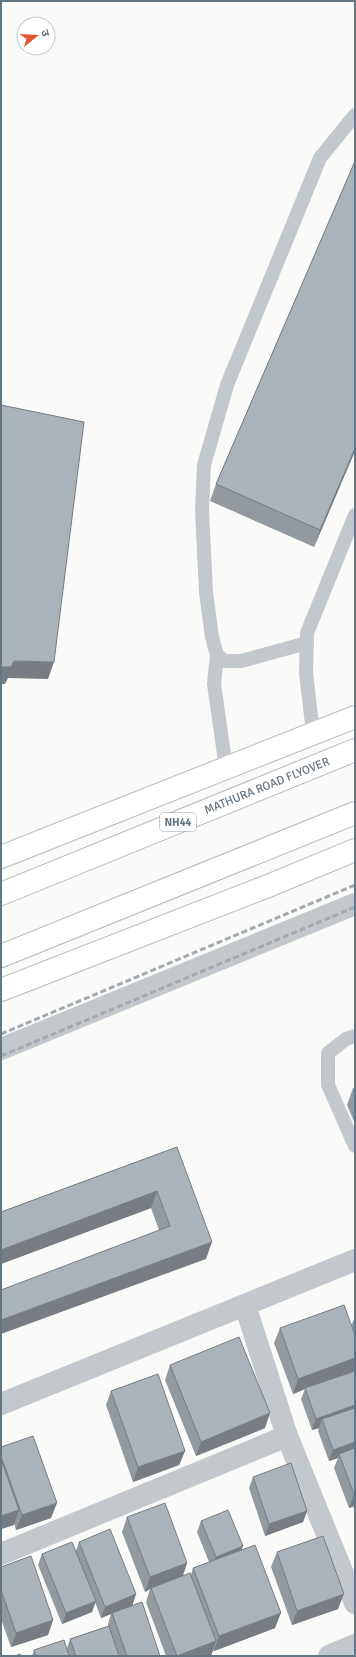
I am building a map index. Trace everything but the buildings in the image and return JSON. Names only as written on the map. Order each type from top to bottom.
[{"type":"main road","points":[[1,857],[355,716]]},
{"type":"main road","name":"MATHURA ROAD FLYOVER","points":[[1,894],[355,750]]},
{"type":"main road","points":[[1,956],[355,813]]},
{"type":"main road","points":[[1,990],[268,886],[355,850]]},
{"type":"street","points":[[1,1049],[355,904]]},
{"type":"street","points":[[1,1404],[355,1260]]},
{"type":"street","points":[[245,1305],[287,1436],[355,1603]]},
{"type":"street","points":[[1,1554],[287,1436]]},
{"type":"street","points":[[330,1656],[355,1645]]},
{"type":"lane","points":[[226,768],[214,684],[218,655],[212,637],[206,592],[202,510],[204,465],[227,385],[320,158],[355,115]]},
{"type":"lane","points":[[313,733],[306,672],[307,633],[355,515]]},
{"type":"lane","points":[[218,655],[225,661],[241,661],[307,643]]},
{"type":"lane","points":[[355,1036],[346,1040],[328,1053],[328,1085],[355,1146]]},
{"type":"railway","points":[[1,1034],[355,885]]},
{"type":"railway","points":[[1,1056],[355,907]]}]
